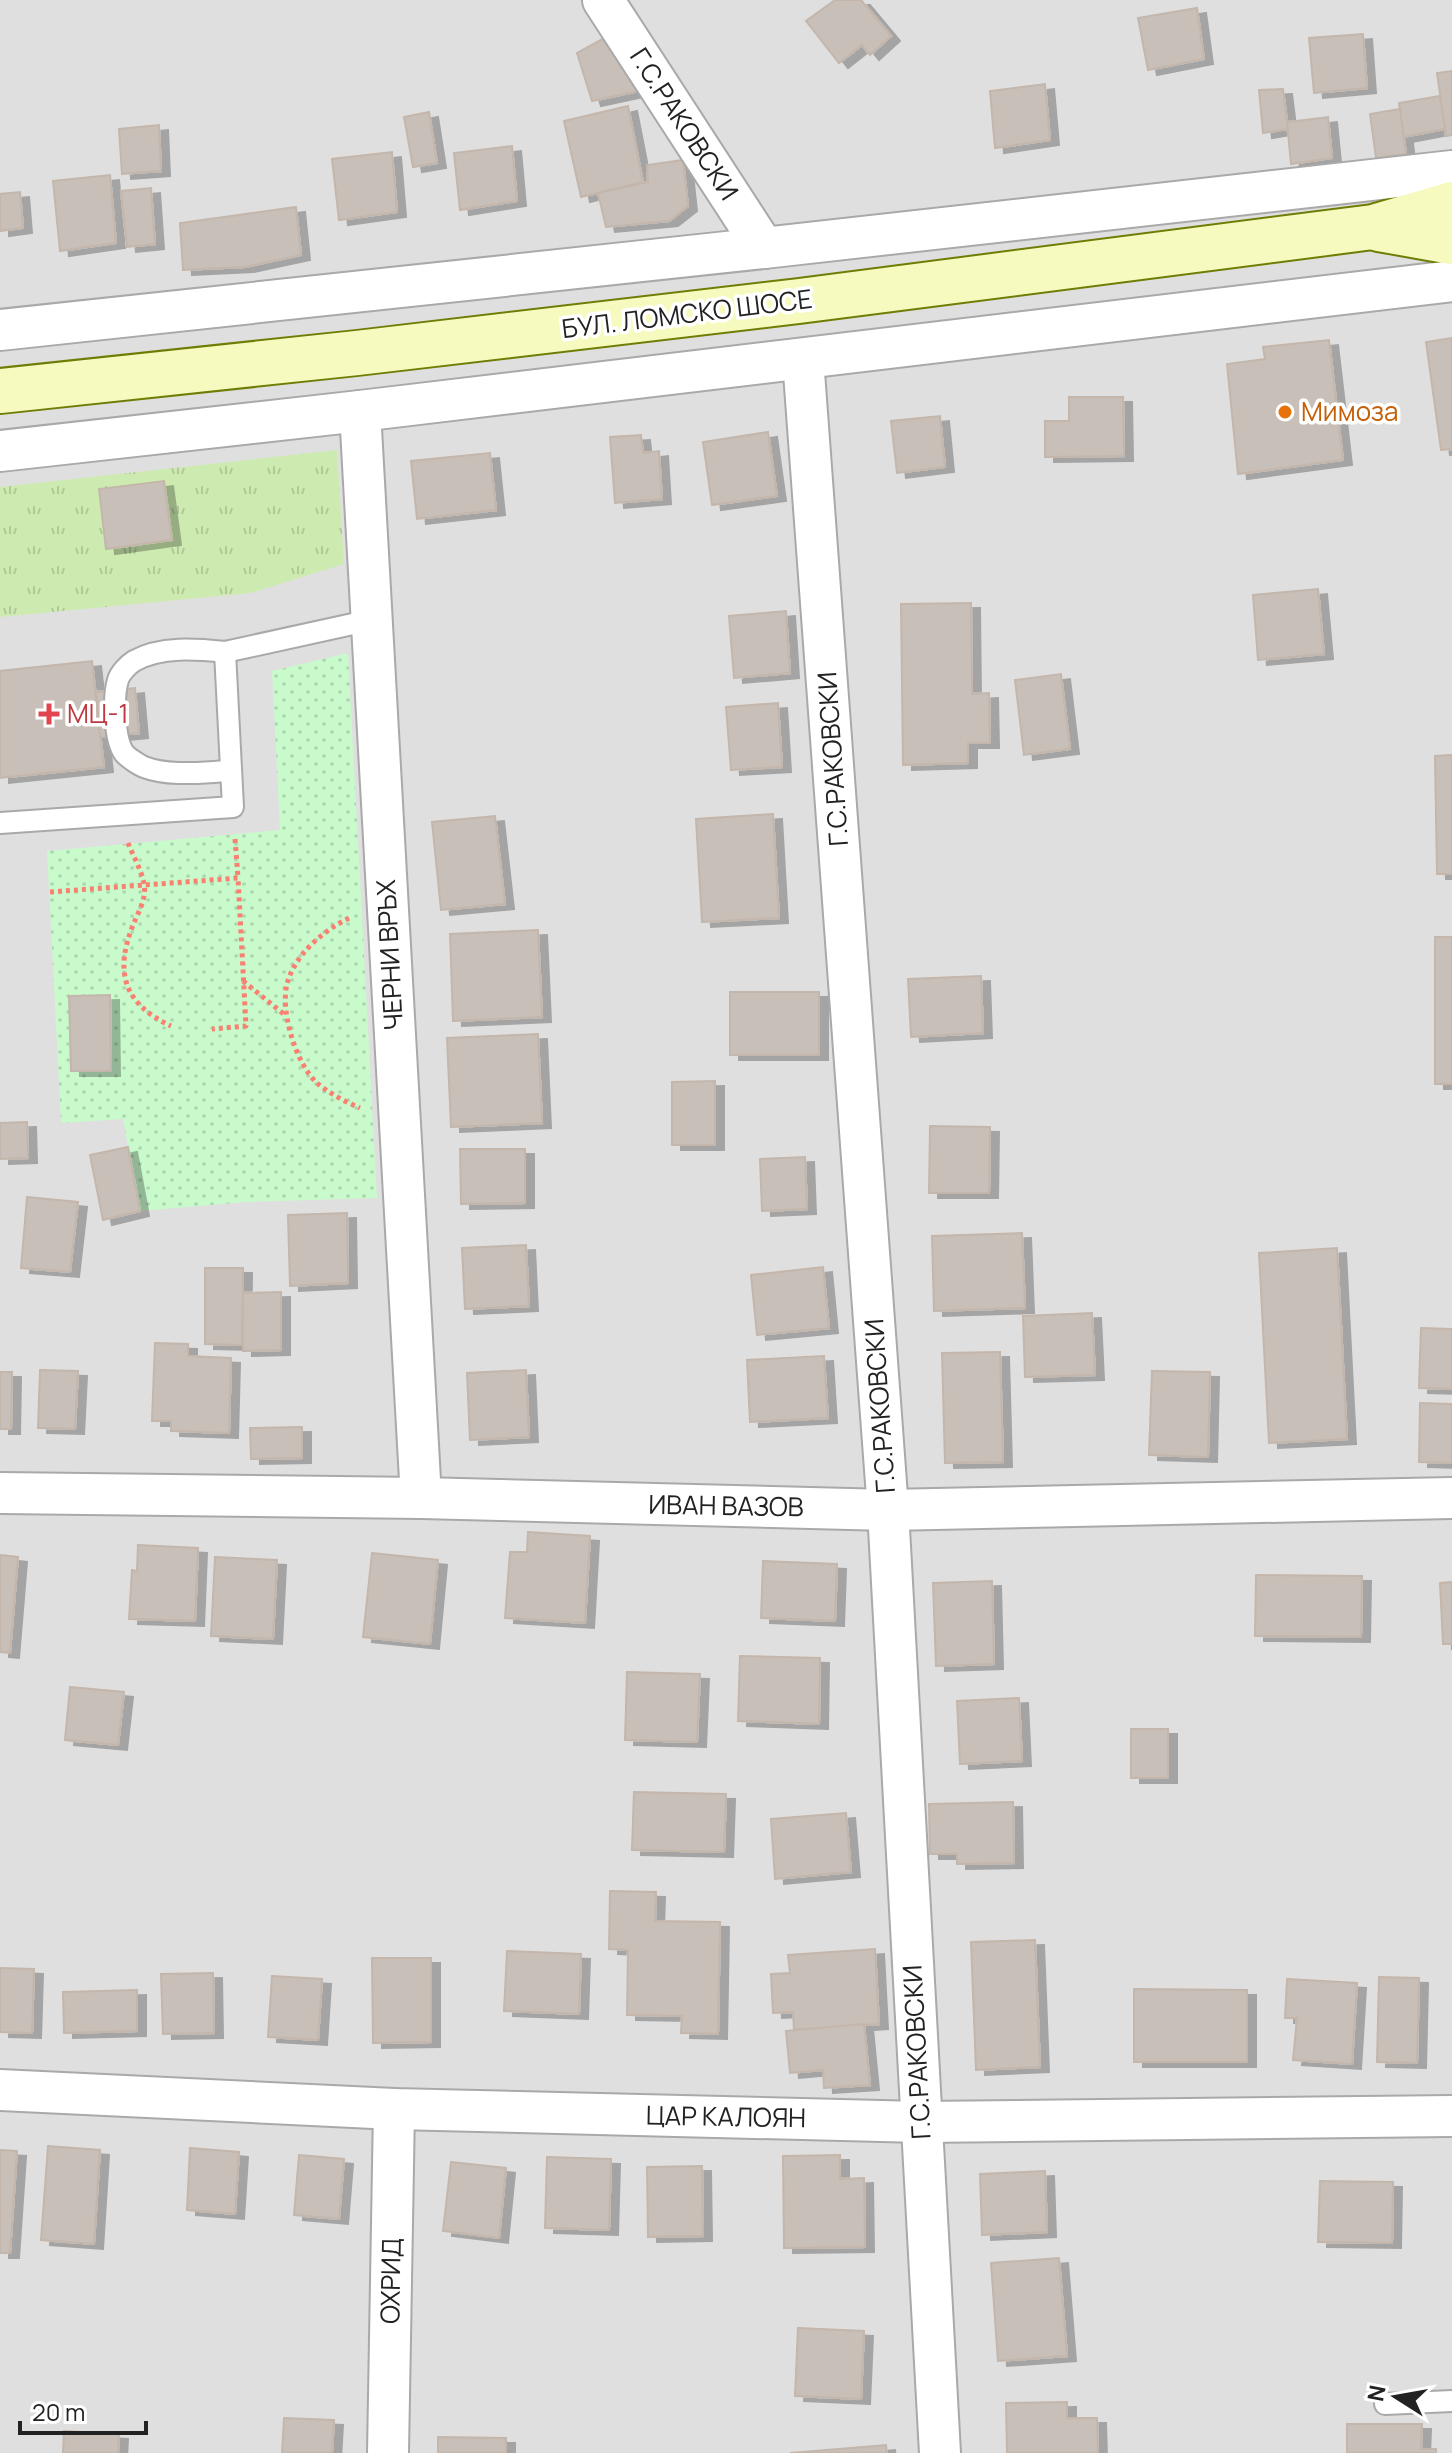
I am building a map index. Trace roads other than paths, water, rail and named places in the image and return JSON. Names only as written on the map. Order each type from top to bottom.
[{"type":"main road","name":"БУЛ. ЛОМСКО ШОСЕ","points":[[0,391],[799,301],[1373,227],[1452,204]]},
{"type":"main road","name":"БУЛ. ЛОМСКО ШОСЕ","points":[[1373,227],[1452,242]]},
{"type":"street","name":"Г.С.РАКОВСКИ","points":[[603,0],[764,248]]},
{"type":"street","points":[[0,330],[1452,171]]},
{"type":"street","points":[[0,451],[1452,281]]},
{"type":"street","name":"Г.С.РАКОВСКИ","points":[[803,359],[888,1510],[940,2453]]},
{"type":"street","name":"ЧЕРНИ ВРЪХ","points":[[360,411],[421,1498]]},
{"type":"street","name":"ИВАН ВАЗОВ","points":[[0,1493],[421,1498],[888,1510],[1452,1498]]},
{"type":"street","name":"ЦАР КАЛОЯН","points":[[0,2090],[394,2109],[921,2122],[1452,2116]]},
{"type":"street","name":"ОХРИД","points":[[388,2453],[394,2109]]},
{"type":"lane","points":[[231,771],[170,771],[144,767],[125,754],[119,738],[115,697],[119,676],[133,662],[156,653],[192,648],[225,652],[371,620]]},
{"type":"lane","points":[[0,823],[233,807],[225,652]]},
{"type":"lane","points":[[1385,2404],[1452,2401]]},
{"type":"place","name":"Мимоза","points":[[1285,412]]},
{"type":"place","name":"МЦ-1","points":[[49,714]]}]
